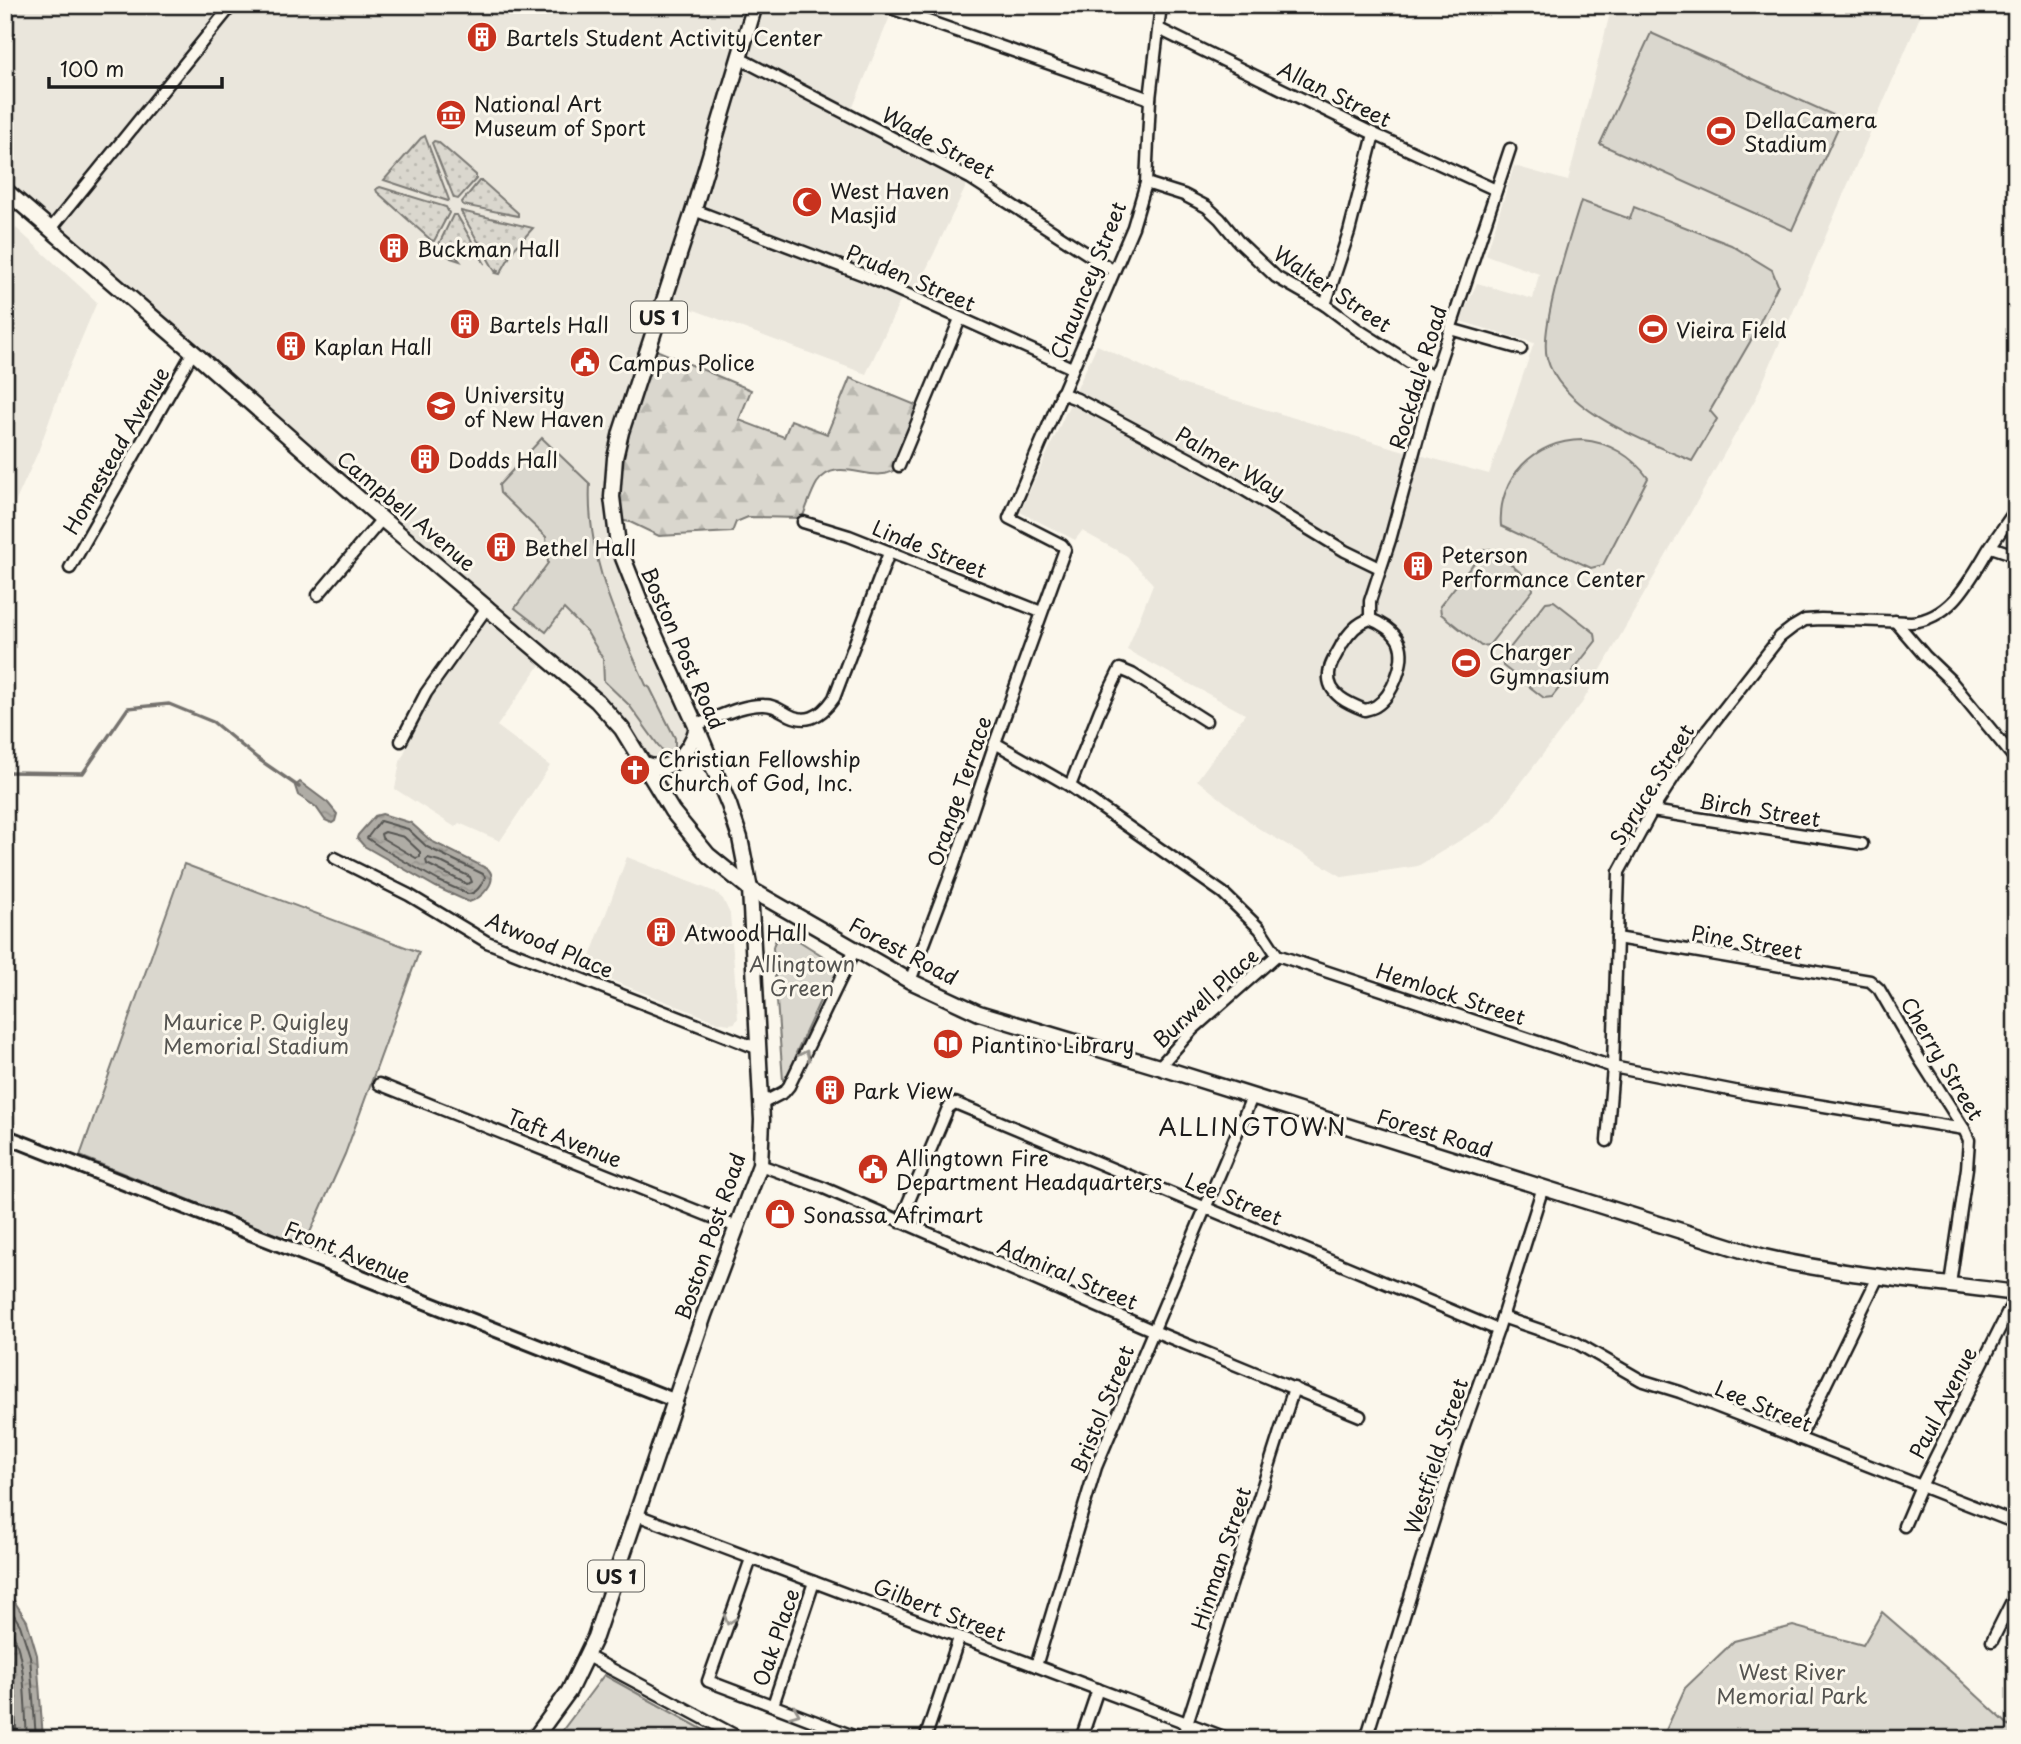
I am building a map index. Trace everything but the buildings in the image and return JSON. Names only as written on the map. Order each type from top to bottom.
[{"type":"main road","name":"Boston Post Road","points":[[534,1739],[569,1691],[587,1656],[704,1315],[760,1164],[759,1049],[750,889],[740,838],[729,804],[625,564],[618,545],[612,497],[615,458],[621,432],[694,210],[755,5]]},
{"type":"main road","name":"Campbell Avenue","points":[[5,191],[606,710],[622,729],[682,824],[708,855],[750,889]]},
{"type":"main road","points":[[644,764],[660,767],[678,760],[691,746],[696,726]]},
{"type":"main road","name":"Forest Road","points":[[750,889],[910,981],[979,1013],[1764,1257],[1878,1277],[2016,1294]]},
{"type":"street","points":[[882,5],[1150,99]]},
{"type":"street","name":"Chauncey Street","points":[[1041,612],[1065,549],[1009,518],[1133,227],[1146,183],[1150,99],[1161,5]]},
{"type":"street","points":[[50,230],[230,6]]},
{"type":"street","name":"Allan Street","points":[[1159,29],[1496,190]]},
{"type":"street","name":"Wade Street","points":[[739,58],[970,178],[1114,271]]},
{"type":"street","points":[[1325,305],[1349,232],[1374,134]]},
{"type":"street","name":"Rockdale Road","points":[[1370,619],[1370,601],[1390,540],[1434,377],[1510,149]]},
{"type":"street","name":"Walter Street","points":[[1146,183],[1184,195],[1207,207],[1276,277],[1325,305],[1357,329],[1434,377]]},
{"type":"street","name":"Pruden Street","points":[[694,210],[864,275],[1072,368]]},
{"type":"street","points":[[899,466],[960,319]]},
{"type":"street","points":[[1450,329],[1521,349]]},
{"type":"street","name":"Homestead Avenue","points":[[70,568],[193,352]]},
{"type":"street","name":"Palmer Way","points":[[1061,393],[1199,464],[1345,551],[1380,568]]},
{"type":"street","points":[[1895,621],[1922,621],[1942,611],[1967,584],[2016,509]]},
{"type":"street","points":[[318,596],[382,519]]},
{"type":"street","name":"Linde Street","points":[[803,522],[849,536],[1041,612]]},
{"type":"street","points":[[1991,547],[2008,553],[2016,561]]},
{"type":"street","points":[[696,726],[755,705],[772,706],[802,720],[821,713],[834,698],[889,553]]},
{"type":"street","points":[[401,741],[426,693],[488,607]]},
{"type":"street","name":"Orange Terrace","points":[[910,981],[954,865],[1041,612]]},
{"type":"street","points":[[1370,619],[1393,632],[1402,655],[1392,687],[1377,706],[1366,710],[1345,702],[1334,691],[1328,676],[1345,640],[1354,628],[1370,619]]},
{"type":"street","name":"Spruce Street","points":[[1607,1142],[1613,1067],[1619,872],[1652,811],[1709,728],[1780,637],[1805,620],[1895,621]]},
{"type":"street","points":[[1895,621],[1950,680],[2016,761]]},
{"type":"street","points":[[1070,786],[1100,710],[1120,669],[1206,721]]},
{"type":"street","points":[[995,743],[1070,786],[1223,892],[1260,929],[1277,956]]},
{"type":"street","name":"Birch Street","points":[[1652,811],[1862,844]]},
{"type":"street","name":"Atwood Place","points":[[335,858],[409,895],[487,942],[759,1049]]},
{"type":"street","name":"Pine Street","points":[[1617,938],[1870,981]]},
{"type":"street","points":[[761,1104],[784,1092],[789,1086],[855,949]]},
{"type":"street","name":"Burwell Place","points":[[1159,1067],[1193,1029],[1277,956]]},
{"type":"street","name":"Hemlock Street","points":[[1277,956],[1613,1067],[1750,1094],[1964,1129]]},
{"type":"street","name":"Cherry Street","points":[[1870,981],[1879,989],[1969,1140],[1950,1284]]},
{"type":"street","name":"Taft Avenue","points":[[379,1084],[737,1227]]},
{"type":"street","name":"Bristol Street","points":[[1036,1665],[1096,1467],[1252,1097]]},
{"type":"street","name":"Lee Street","points":[[900,1222],[948,1108],[955,1104],[1498,1329]]},
{"type":"street","name":"Front Avenue","points":[[5,1136],[676,1401]]},
{"type":"street","name":"Admiral Street","points":[[760,1164],[824,1188],[1154,1331],[1360,1416]]},
{"type":"street","name":"Westfield Street","points":[[1366,1739],[1457,1445],[1502,1317],[1543,1187]]},
{"type":"street","points":[[1799,1439],[1878,1277]]},
{"type":"street","name":"Paul Avenue","points":[[1904,1526],[2016,1294]]},
{"type":"street","name":"Lee Street","points":[[1502,1317],[1575,1342],[1641,1380],[1679,1392],[2016,1523]]},
{"type":"street","name":"Hinman Street","points":[[1182,1739],[1294,1388]]},
{"type":"street","name":"Gilbert Street","points":[[637,1515],[1229,1739]]},
{"type":"street","points":[[751,1559],[708,1681],[861,1739]]},
{"type":"street","name":"Oak Place","points":[[773,1705],[814,1582]]},
{"type":"street","points":[[1992,1641],[2016,1593]]},
{"type":"street","points":[[925,1739],[959,1638]]},
{"type":"street","points":[[587,1656],[742,1739]]},
{"type":"street","points":[[1081,1739],[1098,1689]]},
{"type":"shaded area","name":"University of New Haven","points":[[5,5],[882,5],[893,9],[850,114],[970,178],[913,297],[904,293],[866,374],[665,299],[613,518],[697,728],[691,746],[654,767],[545,658],[497,726],[550,766],[500,841],[459,823],[455,827],[395,789],[400,762],[415,729],[426,693],[487,607],[5,191]]},
{"type":"shaded area","points":[[1612,5],[1925,5],[1756,398],[1582,703],[1492,821],[1418,866],[1343,877],[1258,828],[1197,780],[1245,714],[1127,650],[1153,584],[1127,556],[1082,531],[1075,540],[1020,512],[1097,345],[1178,383],[1489,474],[1534,343],[1460,321],[1477,283],[1533,299],[1539,274],[1486,255],[1514,166],[1568,181]]},
{"type":"shaded area","points":[[16,228],[97,302],[64,380],[38,452],[5,525],[5,252]]},
{"type":"shaded area","points":[[627,857],[715,892],[723,899],[730,914],[738,1018],[735,1023],[718,1022],[585,970]]},
{"type":"green space","name":"DellaCamera Stadium","points":[[1651,33],[1842,119],[1792,230],[1600,144]]},
{"type":"green space","points":[[425,136],[449,200],[448,201],[384,180]]},
{"type":"green space","points":[[434,141],[476,175],[476,179],[458,199],[454,198],[432,143]]},
{"type":"green space","points":[[479,181],[518,213],[518,216],[463,205],[462,202]]},
{"type":"green space","points":[[380,187],[446,207],[449,213],[434,241],[377,192],[376,189]]},
{"type":"green space","name":"Vieira Field","points":[[1581,201],[1630,219],[1634,207],[1731,245],[1772,270],[1778,285],[1750,342],[1710,411],[1717,419],[1692,461],[1608,422],[1569,394],[1555,377],[1547,358],[1548,325]]},
{"type":"green space","points":[[461,211],[533,228],[514,249],[500,274],[496,273],[497,269],[495,271]]},
{"type":"green space","points":[[453,215],[457,215],[485,264],[471,242],[456,256],[460,261],[451,258],[438,246]]},
{"type":"green space","points":[[649,347],[751,390],[739,420],[784,437],[791,420],[827,434],[850,378],[923,408],[898,467],[889,473],[879,474],[846,470],[826,474],[817,483],[802,518],[748,517],[736,522],[732,532],[659,536],[630,522],[613,519],[612,497]]},
{"type":"green space","points":[[542,438],[590,484],[590,511],[598,563],[624,637],[675,738],[675,748],[666,756],[629,705],[604,681],[603,659],[587,632],[564,609],[546,632],[515,608],[548,563],[546,537],[500,493],[499,485]]},
{"type":"green space","points":[[1582,440],[1611,447],[1635,463],[1648,478],[1603,565],[1591,568],[1501,526],[1505,492],[1522,465],[1549,447]]},
{"type":"green space","points":[[1492,549],[1532,582],[1533,590],[1489,645],[1481,646],[1441,614],[1440,606],[1484,550]]},
{"type":"green space","points":[[1554,601],[1595,633],[1596,641],[1552,697],[1544,698],[1503,666],[1502,658],[1546,602]]},
{"type":"green space","name":"Maurice P. Quigley Memorial Stadium","points":[[184,864],[419,952],[345,1154],[304,1246],[80,1156]]},
{"type":"green space","name":"Allingtown Green","points":[[788,934],[834,963],[839,969],[830,987],[824,992],[796,1053],[798,1057],[787,1082],[783,1080],[773,948],[778,938]]},
{"type":"green space","name":"West River Memorial Park","points":[[1882,1612],[2016,1732],[2016,1739],[1662,1739],[1685,1688],[1734,1641],[1793,1626],[1863,1645]]},
{"type":"green space","points":[[604,1675],[720,1739],[556,1739]]},
{"type":"water","points":[[300,782],[328,803],[337,814],[335,821],[332,823],[325,820],[316,807],[298,795],[295,786]]},
{"type":"water","points":[[382,814],[411,823],[431,841],[488,869],[492,879],[488,888],[469,902],[436,887],[364,846],[357,838],[358,835],[375,816]]},
{"type":"water","points":[[5,1587],[27,1621],[37,1655],[43,1739],[5,1739]]},
{"type":"waterway","points":[[5,772],[83,773],[128,708],[169,704],[213,722],[257,758],[299,787]]},
{"type":"place","name":"Bartels Student Activity Center","points":[[482,37]]},
{"type":"place","name":"National Art Museum of Sport","points":[[451,115]]},
{"type":"place","name":"DellaCamera Stadium","points":[[1721,131]]},
{"type":"place","name":"West Haven Masjid","points":[[807,202]]},
{"type":"place","name":"Buckman Hall","points":[[394,248]]},
{"type":"place","name":"Bartels Hall","points":[[465,324]]},
{"type":"place","name":"Vieira Field","points":[[1653,329]]},
{"type":"place","name":"Kaplan Hall","points":[[291,346]]},
{"type":"place","name":"Campus Police","points":[[585,362]]},
{"type":"place","name":"University of New Haven","points":[[441,406]]},
{"type":"place","name":"Dodds Hall","points":[[425,459]]},
{"type":"place","name":"Bethel Hall","points":[[501,547]]},
{"type":"place","name":"Peterson Performance Center","points":[[1418,566]]},
{"type":"place","name":"Charger Gymnasium","points":[[1466,663]]},
{"type":"place","name":"Christian Fellowship Church of God, Inc.","points":[[635,770]]},
{"type":"place","name":"Atwood Hall","points":[[661,932]]},
{"type":"place","name":"Piantino Library","points":[[948,1044]]},
{"type":"place","name":"Park View","points":[[830,1090]]},
{"type":"place","name":"Allingtown Fire Department Headquarters","points":[[873,1169]]},
{"type":"place","name":"Sonassa Afrimart","points":[[780,1214]]},
{"type":"district","name":"ALLINGTOWN","points":[[1253,1126]]}]
